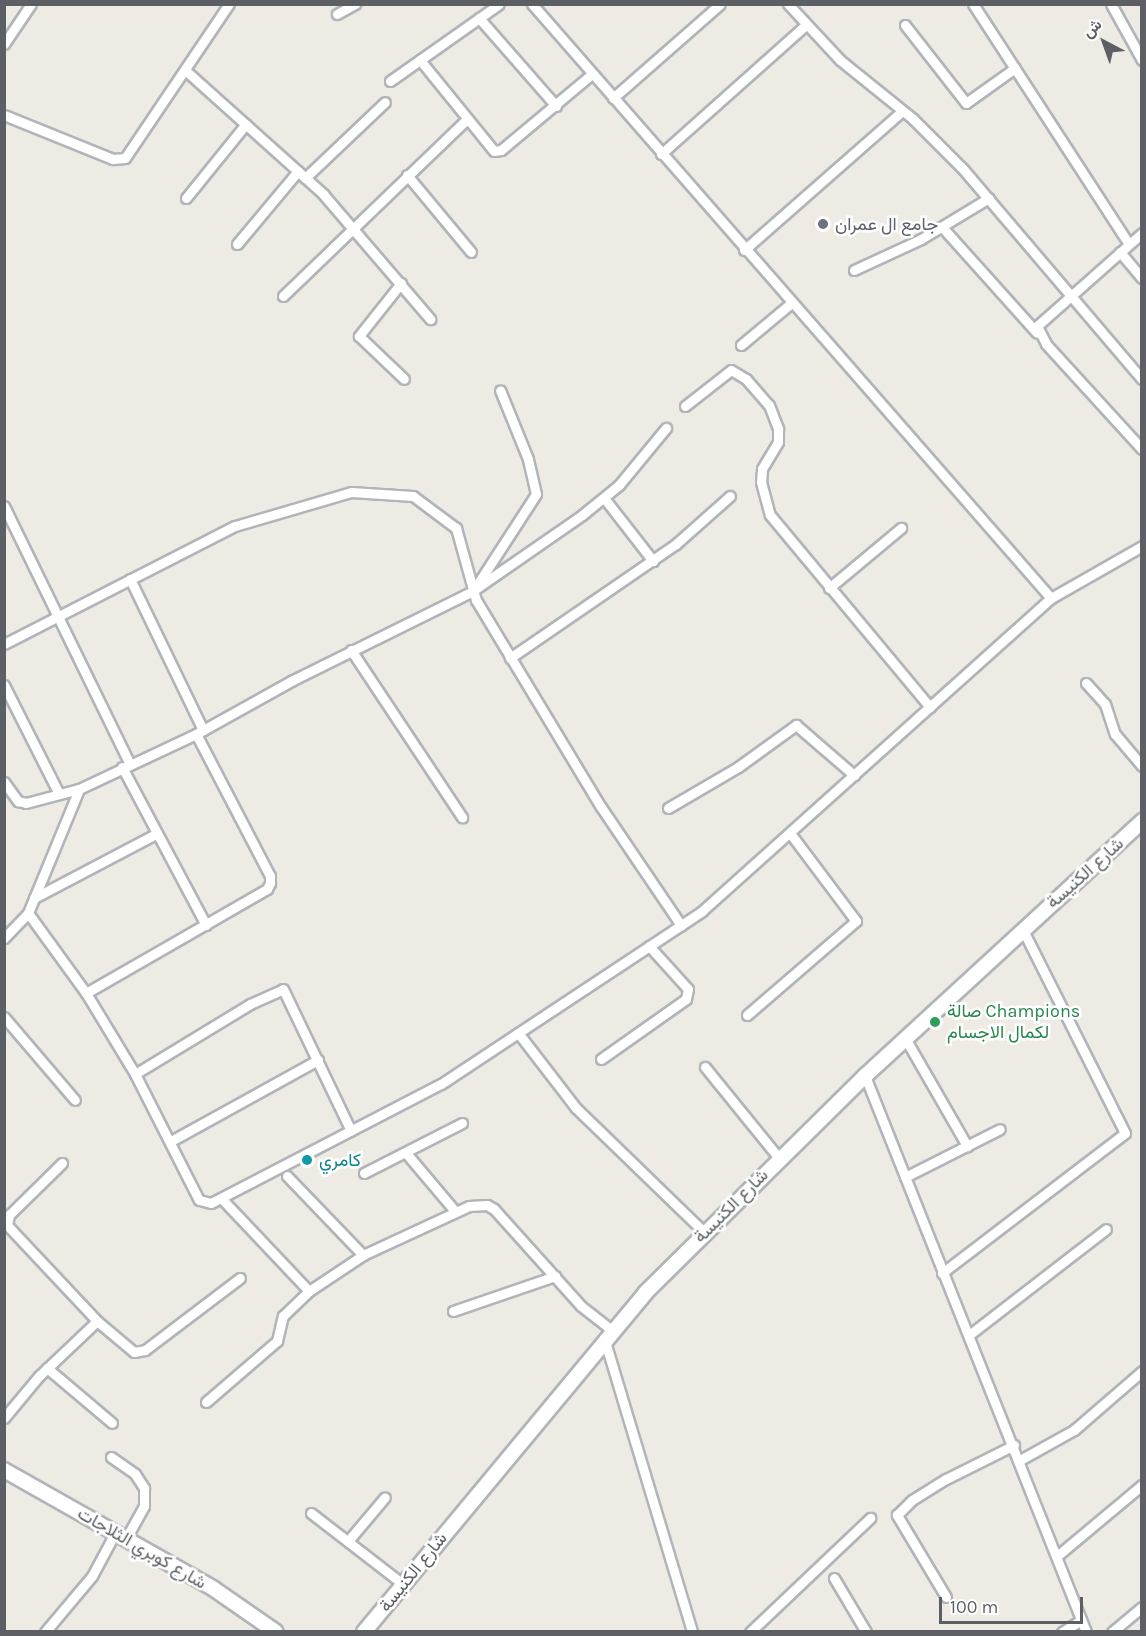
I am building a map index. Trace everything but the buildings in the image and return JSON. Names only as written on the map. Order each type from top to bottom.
[{"type":"main road","name":"شارع الكنيسة","points":[[364,1632],[608,1334],[704,1232],[905,1038],[1142,821]]},
{"type":"main road","name":"شارع كوبري الثلاجات","points":[[4,1470],[214,1589],[276,1632]]},
{"type":"street","points":[[4,44],[31,4]]},
{"type":"street","points":[[4,115],[113,159],[125,158],[229,4]]},
{"type":"street","points":[[337,14],[355,4]]},
{"type":"street","points":[[390,81],[499,4]]},
{"type":"street","points":[[532,4],[790,303],[1051,598]]},
{"type":"street","points":[[613,98],[720,4]]},
{"type":"street","points":[[788,4],[840,60],[902,111],[989,198],[1070,297],[1142,379]]},
{"type":"street","points":[[973,4],[1129,244]]},
{"type":"street","points":[[1111,4],[1142,60]]},
{"type":"street","points":[[479,18],[556,106]]},
{"type":"street","points":[[905,24],[966,103],[1016,68]]},
{"type":"street","points":[[661,154],[806,25]]},
{"type":"street","points":[[420,60],[495,152],[501,150],[556,106],[592,74]]},
{"type":"street","points":[[185,70],[301,174],[353,226],[430,319]]},
{"type":"street","points":[[237,244],[301,174],[385,102]]},
{"type":"street","points":[[744,250],[902,111]]},
{"type":"street","points":[[283,296],[353,226],[467,119]]},
{"type":"street","points":[[186,198],[246,124]]},
{"type":"street","points":[[407,176],[471,252]]},
{"type":"street","points":[[854,270],[942,227],[989,198]]},
{"type":"street","points":[[942,227],[1142,449]]},
{"type":"street","points":[[1037,333],[1037,326],[1142,234]]},
{"type":"street","points":[[1120,252],[1142,278]]},
{"type":"street","points":[[401,283],[359,336],[404,380]]},
{"type":"street","points":[[741,345],[790,303]]},
{"type":"street","points":[[685,406],[731,370],[746,379],[769,405],[778,429],[778,442],[762,469],[761,482],[770,515],[930,707]]},
{"type":"street","points":[[473,591],[536,494],[528,459],[500,390]]},
{"type":"street","points":[[4,782],[18,801],[79,789],[200,732],[351,650],[473,591],[604,498],[666,428]]},
{"type":"street","points":[[4,644],[236,526],[351,492],[369,491],[413,496],[446,519],[463,544],[473,591],[510,658],[601,807],[681,925]]},
{"type":"street","points":[[510,658],[653,561],[730,496]]},
{"type":"street","points":[[604,498],[653,561]]},
{"type":"street","points":[[4,506],[58,615],[156,834],[206,925]]},
{"type":"street","points":[[829,588],[901,528]]},
{"type":"street","points":[[28,913],[86,993],[135,1074],[199,1200],[207,1203],[221,1198],[441,1084],[681,925],[790,833],[1051,598],[1142,546]]},
{"type":"street","points":[[86,993],[267,889],[270,876],[200,732],[130,579]]},
{"type":"street","points":[[351,650],[462,817]]},
{"type":"street","points":[[1086,683],[1105,704],[1115,734],[1142,766]]},
{"type":"street","points":[[4,685],[59,794]]},
{"type":"street","points":[[668,808],[729,772],[796,724],[854,775]]},
{"type":"street","points":[[4,938],[28,913],[79,789]]},
{"type":"street","points":[[747,1015],[856,921],[790,833]]},
{"type":"street","points":[[34,898],[156,834]]},
{"type":"street","points":[[942,1273],[1125,1133],[1023,930]]},
{"type":"street","points":[[601,1059],[686,999],[685,984],[649,946]]},
{"type":"street","points":[[135,1074],[250,1004],[283,989],[351,1131]]},
{"type":"street","points":[[4,1017],[75,1100]]},
{"type":"street","points":[[519,1034],[576,1108],[704,1232]]},
{"type":"street","points":[[905,1038],[967,1146]]},
{"type":"street","points":[[171,1141],[318,1060]]},
{"type":"street","points":[[705,1067],[779,1158]]},
{"type":"street","points":[[865,1076],[942,1273],[1020,1460],[1086,1632]]},
{"type":"street","points":[[364,1173],[462,1123]]},
{"type":"street","points":[[905,1177],[999,1129]]},
{"type":"street","points":[[406,1153],[455,1211]]},
{"type":"street","points":[[62,1163],[9,1215],[7,1225],[97,1321],[139,1353],[240,1278]]},
{"type":"street","points":[[287,1176],[363,1255]]},
{"type":"street","points":[[221,1198],[309,1292]]},
{"type":"street","points":[[206,1402],[278,1341],[283,1316],[309,1292],[363,1255],[455,1211],[475,1206],[490,1207],[608,1334],[692,1632]]},
{"type":"street","points":[[969,1335],[1106,1229]]},
{"type":"street","points":[[453,1311],[555,1276]]},
{"type":"street","points":[[4,1418],[47,1368],[97,1321]]},
{"type":"street","points":[[47,1368],[112,1423]]},
{"type":"street","points":[[1020,1460],[1074,1430],[1142,1371]]},
{"type":"street","points":[[946,1597],[897,1515],[912,1500],[946,1479],[1014,1445]]},
{"type":"street","points":[[45,1632],[92,1576],[144,1506],[144,1488],[135,1474],[111,1457]]},
{"type":"street","points":[[1057,1556],[1142,1485]]},
{"type":"street","points":[[348,1541],[385,1497]]},
{"type":"street","points":[[311,1513],[403,1584]]},
{"type":"street","points":[[750,1632],[870,1518]]},
{"type":"street","points":[[834,1578],[866,1632]]},
{"type":"street","points":[[1112,1632],[1142,1607]]},
{"type":"street","points":[[1062,1632],[1081,1620]]},
{"type":"place","name":"جامع ال عمران","points":[[823,224]]},
{"type":"place","name":"صالة Champions لكمال الاجسام","points":[[935,1022]]},
{"type":"place","name":"كامري","points":[[307,1160]]}]
